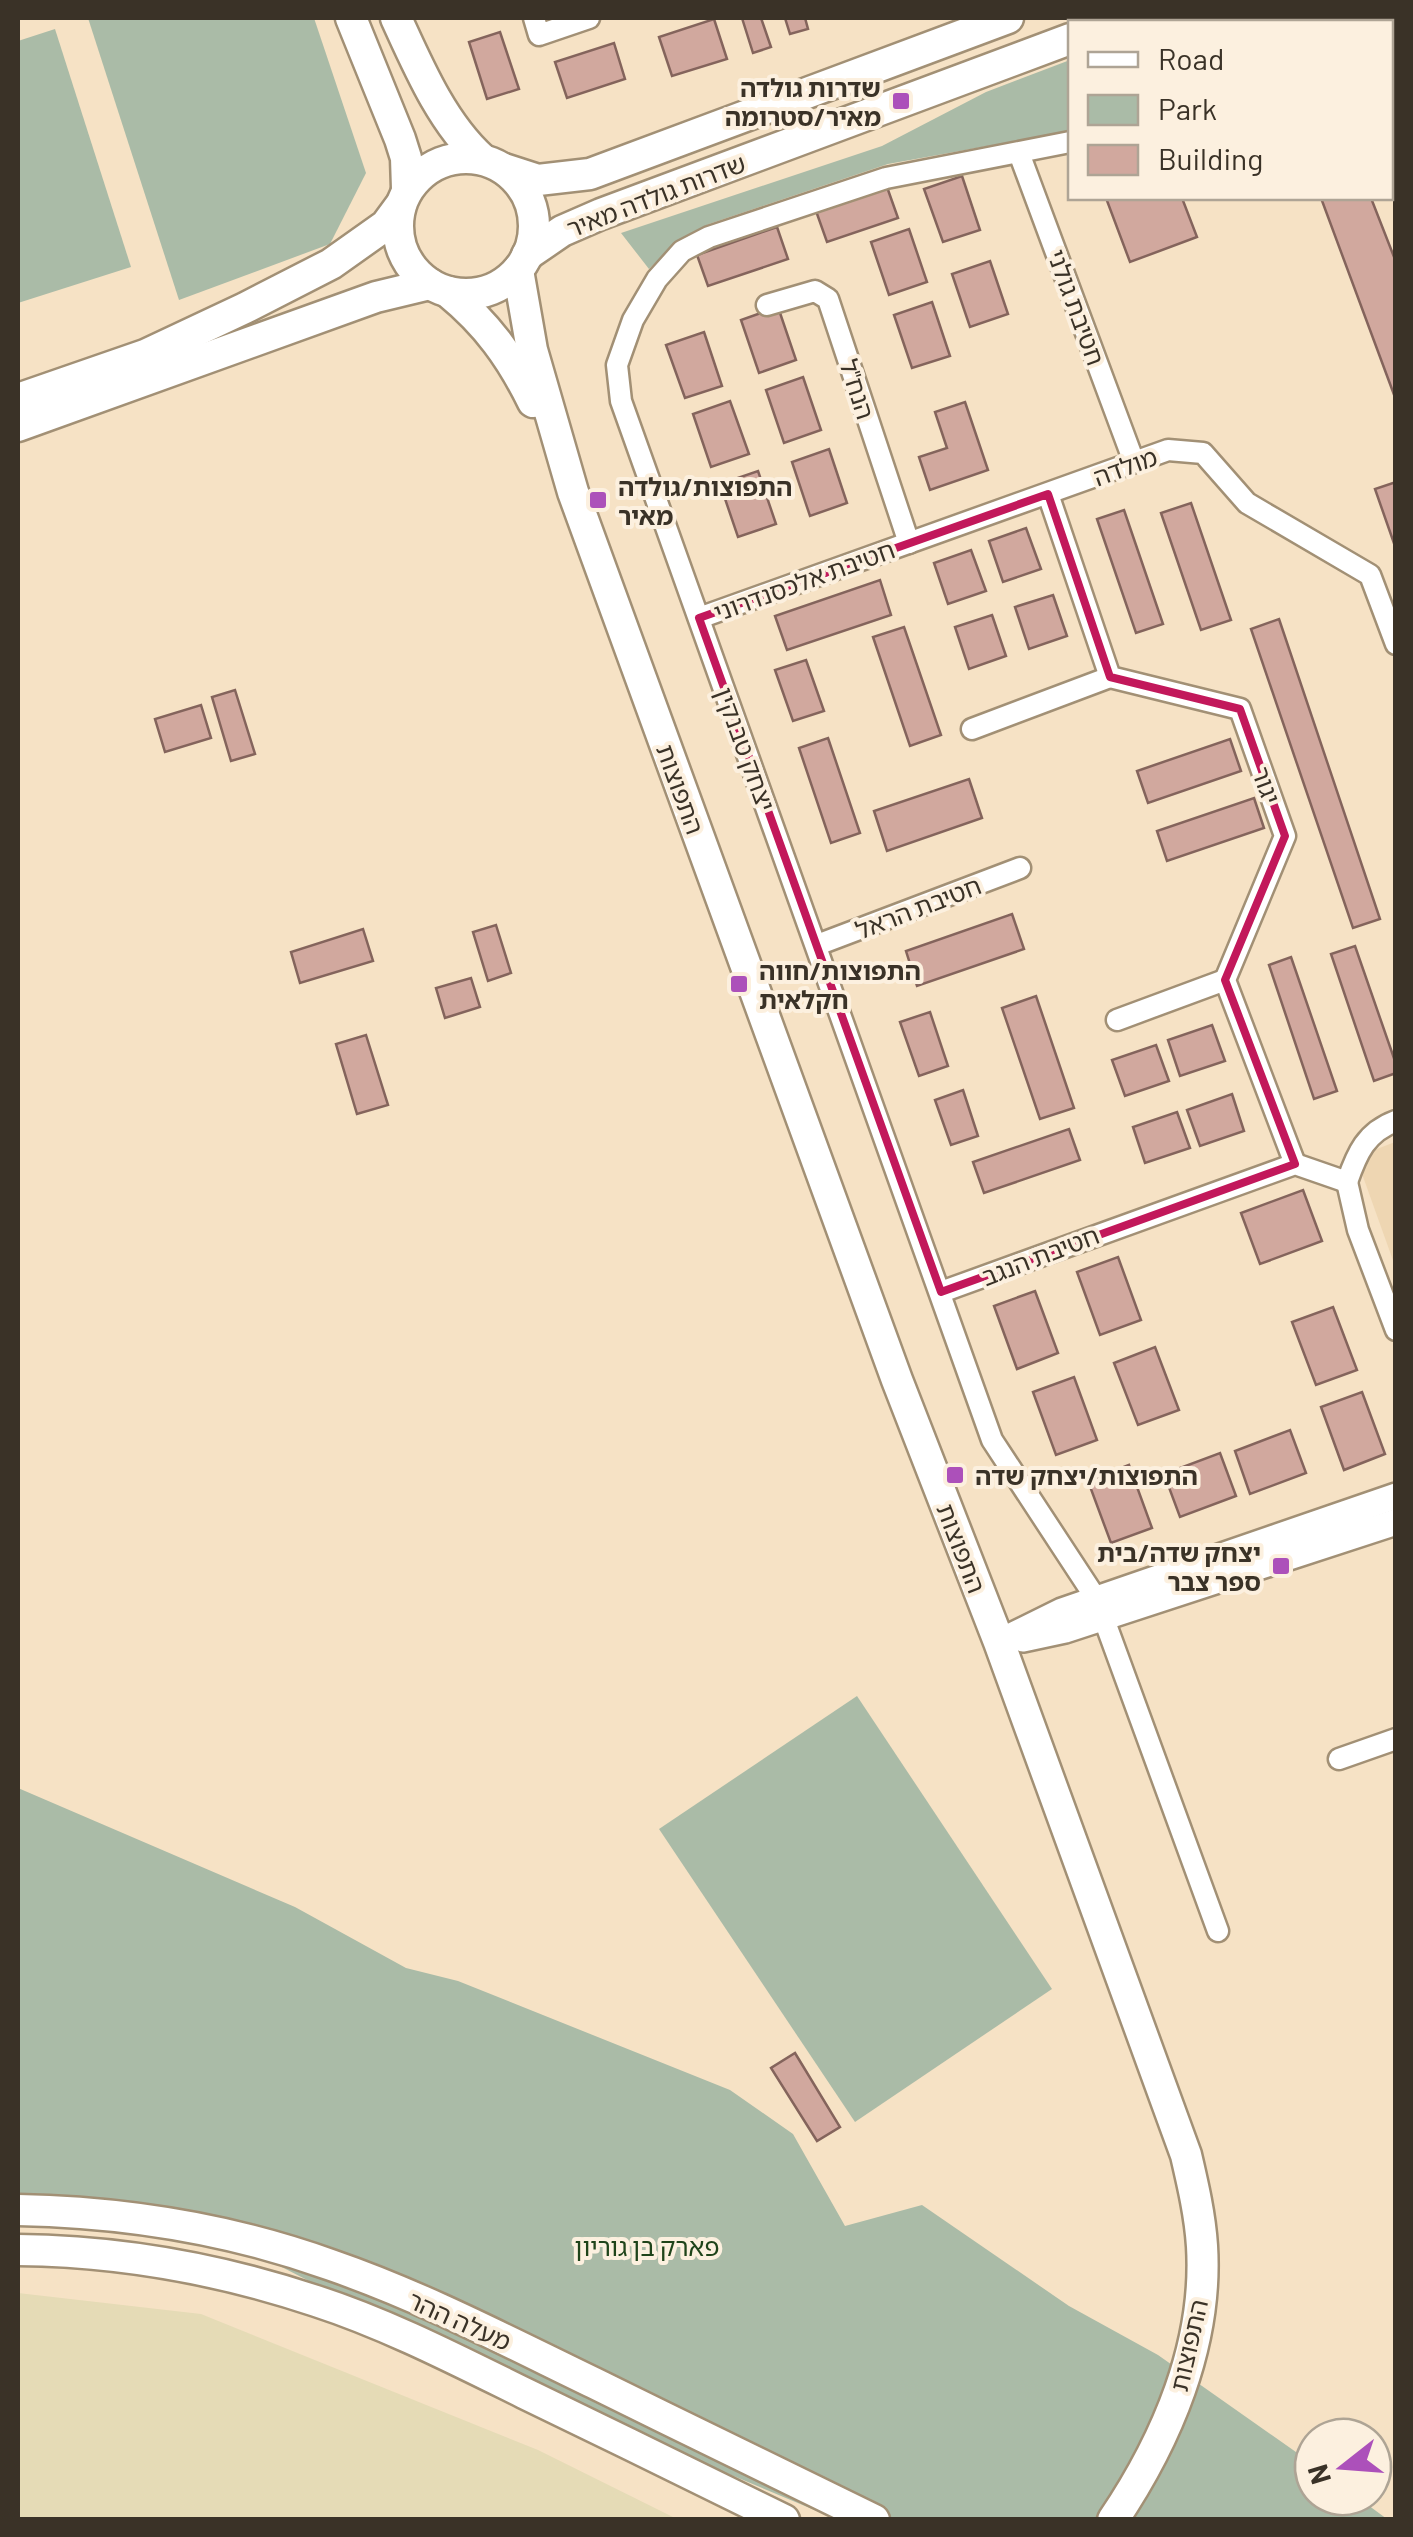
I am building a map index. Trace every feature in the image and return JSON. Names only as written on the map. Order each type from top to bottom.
[{"type":"main road","points":[[351,18],[406,158],[404,198],[397,228],[402,250],[413,269],[439,288]]},
{"type":"main road","points":[[18,426],[376,297],[439,288],[467,294],[486,291],[503,283],[523,263],[533,237],[534,217],[528,198],[518,182],[468,146],[448,119],[396,18]]},
{"type":"main road","name":"שדרות גולדה מאיר","points":[[493,164],[538,180],[590,174],[1008,18]]},
{"type":"main road","name":"שדרות גולדה מאיר","points":[[523,263],[562,231],[601,214],[1068,39]]},
{"type":"main road","points":[[18,400],[145,355],[331,264],[386,225],[421,173],[440,162],[460,157],[493,164]]},
{"type":"main road","name":"התפוצות","points":[[523,263],[532,350],[573,492],[897,1380],[998,1642],[1186,2155],[1198,2206],[1202,2284],[1190,2358],[1159,2441],[1120,2512]]},
{"type":"main road","name":"התפוצות","points":[[439,288],[474,313],[504,348],[573,492]]},
{"type":"main road","name":"מעלה ההר","points":[[18,2210],[75,2211],[160,2222],[238,2238],[330,2264],[499,2337],[874,2520]]},
{"type":"main road","name":"מעלה ההר","points":[[18,2250],[72,2250],[154,2260],[318,2301],[482,2372],[784,2520]]},
{"type":"street","points":[[536,26],[588,18]]},
{"type":"street","name":"יצחק טבנקין","points":[[1068,142],[886,178],[709,236],[682,250],[656,279],[633,320],[617,364],[622,401],[992,1440],[1100,1609],[1218,1931]]},
{"type":"street","name":"חטיבת גולני","points":[[1019,152],[1134,462]]},
{"type":"street","name":"הנח\"ל","points":[[766,305],[815,291],[828,299],[908,543]]},
{"type":"street","name":"מולדה","points":[[908,543],[1168,450],[1203,452],[1247,503],[1370,575],[1396,644]]},
{"type":"street","points":[[972,728],[1110,677],[1048,494]]},
{"type":"street","name":"חטיבת אלכסנדרוני","points":[[699,618],[908,543]]},
{"type":"street","name":"יגור","points":[[1110,677],[1240,709],[1285,836],[1225,980]]},
{"type":"street","name":"חטיבת הראל","points":[[817,946],[1020,868]]},
{"type":"street","points":[[1117,1020],[1225,980],[1295,1164],[1348,1182]]},
{"type":"street","points":[[1396,1121],[1378,1128],[1358,1151],[1348,1182],[1358,1230],[1396,1330]]},
{"type":"street","name":"חטיבת הנגב","points":[[941,1292],[1295,1164]]},
{"type":"street","points":[[1100,1609],[1396,1496]]},
{"type":"street","points":[[998,1642],[1042,1620],[1100,1609],[1396,1522]]},
{"type":"street","points":[[1339,1759],[1396,1739]]},
{"type":"highlighted area","points":[[1048,494],[1110,677],[1240,709],[1285,836],[1225,980],[1295,1164],[941,1292],[699,618]]},
{"type":"shaded area","points":[[1395,1142],[1395,1266],[1356,1157]]},
{"type":"green space","points":[[88,18],[314,18],[366,173],[330,244],[179,300]]},
{"type":"green space","points":[[55,29],[131,267],[18,303],[18,41]]},
{"type":"green space","points":[[1068,61],[1068,131],[888,164],[709,224],[677,241],[649,269],[621,233],[882,146],[986,92]]},
{"type":"green space","points":[[857,1696],[1052,1989],[855,2122],[659,1829]]},
{"type":"green space","name":"פארק בן גוריון","points":[[18,1788],[295,1907],[406,1968],[458,1981],[730,2090],[793,2134],[845,2226],[922,2205],[1069,2306],[1158,2355],[1293,2450],[1293,2517],[1387,2519],[836,2519],[693,2459],[348,2301],[188,2219],[18,2206]]},
{"type":"sand","points":[[18,2293],[201,2314],[538,2450],[677,2519],[18,2519]]},
{"type":"building","points":[[742,18],[761,18],[771,47],[753,53]]},
{"type":"building","points":[[785,18],[805,18],[808,29],[790,34]]},
{"type":"building","points":[[714,19],[727,59],[672,76],[659,37]]},
{"type":"building","points":[[500,32],[519,89],[487,99],[469,42]]},
{"type":"building","points":[[614,43],[625,79],[567,98],[555,62]]},
{"type":"building","points":[[962,176],[980,230],[943,242],[924,189]]},
{"type":"building","points":[[887,187],[898,218],[827,242],[816,211]]},
{"type":"building","points":[[1107,200],[1183,200],[1197,237],[1130,262]]},
{"type":"building","points":[[1322,200],[1372,200],[1396,262],[1396,400]]},
{"type":"building","points":[[777,227],[788,259],[708,286],[697,255]]},
{"type":"building","points":[[909,229],[927,282],[889,295],[871,242]]},
{"type":"building","points":[[990,261],[1008,314],[970,327],[952,274]]},
{"type":"building","points":[[932,302],[950,356],[912,368],[894,315]]},
{"type":"building","points":[[778,307],[796,360],[759,373],[741,320]]},
{"type":"building","points":[[704,332],[722,386],[685,398],[666,345]]},
{"type":"building","points":[[803,377],[821,430],[784,443],[766,390]]},
{"type":"building","points":[[730,401],[749,454],[711,467],[693,414]]},
{"type":"building","points":[[965,402],[988,470],[930,490],[919,457],[947,448],[935,412]]},
{"type":"building","points":[[829,449],[847,503],[810,516],[792,462]]},
{"type":"building","points":[[758,471],[776,524],[738,537],[720,484]]},
{"type":"building","points":[[1396,482],[1396,549],[1375,489]]},
{"type":"building","points":[[1191,503],[1231,620],[1201,630],[1161,513]]},
{"type":"building","points":[[1124,510],[1163,624],[1136,633],[1097,519]]},
{"type":"building","points":[[1026,528],[1041,569],[1003,582],[989,541]]},
{"type":"building","points":[[971,550],[986,591],[948,604],[934,563]]},
{"type":"building","points":[[880,580],[891,615],[787,650],[775,616]]},
{"type":"building","points":[[1053,595],[1067,636],[1029,649],[1015,607]]},
{"type":"building","points":[[992,615],[1006,656],[969,669],[955,627]]},
{"type":"building","points":[[1279,619],[1380,919],[1353,928],[1251,629]]},
{"type":"building","points":[[904,627],[941,735],[910,746],[873,637]]},
{"type":"building","points":[[806,660],[824,711],[793,721],[775,670]]},
{"type":"building","points":[[235,690],[255,754],[231,761],[212,697]]},
{"type":"building","points":[[201,705],[211,738],[165,752],[155,719]]},
{"type":"building","points":[[828,738],[860,833],[831,843],[799,748]]},
{"type":"building","points":[[1230,739],[1241,771],[1148,803],[1137,771]]},
{"type":"building","points":[[969,779],[982,818],[887,851],[874,811]]},
{"type":"building","points":[[1254,798],[1264,828],[1167,861],[1157,831]]},
{"type":"building","points":[[1012,914],[1024,949],[917,986],[906,951]]},
{"type":"building","points":[[496,925],[511,973],[488,981],[473,932]]},
{"type":"building","points":[[363,929],[373,961],[300,983],[291,952]]},
{"type":"building","points":[[1355,946],[1396,1064],[1396,1073],[1374,1081],[1331,954]]},
{"type":"building","points":[[1291,957],[1337,1091],[1314,1099],[1269,965]]},
{"type":"building","points":[[471,978],[480,1007],[445,1018],[436,988]]},
{"type":"building","points":[[1036,996],[1074,1108],[1040,1119],[1002,1008]]},
{"type":"building","points":[[930,1012],[948,1066],[919,1076],[900,1022]]},
{"type":"building","points":[[1212,1025],[1225,1061],[1180,1076],[1168,1040]]},
{"type":"building","points":[[366,1035],[388,1105],[357,1114],[336,1044]]},
{"type":"building","points":[[1156,1045],[1169,1081],[1125,1096],[1112,1060]]},
{"type":"building","points":[[963,1090],[978,1136],[951,1145],[935,1100]]},
{"type":"building","points":[[1232,1094],[1244,1131],[1200,1146],[1187,1110]]},
{"type":"building","points":[[1177,1112],[1190,1148],[1145,1163],[1133,1127]]},
{"type":"building","points":[[1069,1129],[1080,1160],[984,1193],[973,1162]]},
{"type":"building","points":[[1303,1190],[1322,1241],[1260,1264],[1241,1213]]},
{"type":"building","points":[[1118,1257],[1141,1320],[1100,1335],[1077,1272]]},
{"type":"building","points":[[1035,1291],[1058,1353],[1017,1369],[994,1306]]},
{"type":"building","points":[[1333,1307],[1357,1370],[1316,1385],[1292,1322]]},
{"type":"building","points":[[1155,1347],[1179,1410],[1138,1425],[1114,1363]]},
{"type":"building","points":[[1074,1377],[1097,1440],[1056,1455],[1033,1392]]},
{"type":"building","points":[[1362,1392],[1385,1454],[1344,1470],[1321,1407]]},
{"type":"building","points":[[1290,1430],[1306,1473],[1250,1494],[1235,1451]]},
{"type":"building","points":[[1220,1453],[1236,1496],[1180,1517],[1164,1474]]},
{"type":"building","points":[[1129,1465],[1152,1528],[1111,1543],[1088,1481]]},
{"type":"building","points":[[795,2053],[840,2127],[817,2141],[771,2068]]},
{"type":"place","name":"שדרות גולדה מאיר/סטרומה","points":[[901,101]]},
{"type":"place","name":"התפוצות/גולדה מאיר","points":[[598,500]]},
{"type":"place","name":"התפוצות/חווה חקלאית","points":[[739,984]]},
{"type":"place","name":"התפוצות/יצחק שדה","points":[[955,1475]]},
{"type":"place","name":"יצחק שדה/בית ספר צבר","points":[[1281,1566]]}]
